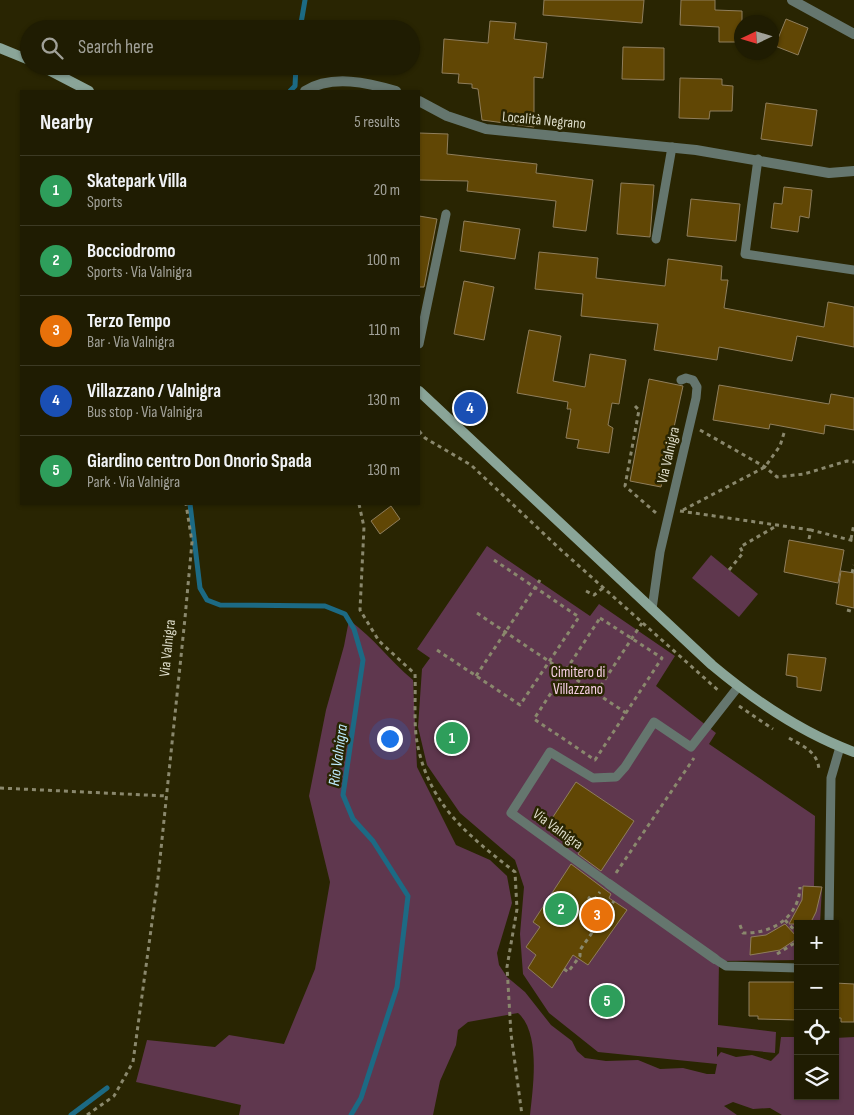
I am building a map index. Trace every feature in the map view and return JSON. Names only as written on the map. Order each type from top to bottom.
[{"type":"main road","points":[[0,48],[20,56]]},
{"type":"main road","points":[[58,75],[87,90]]},
{"type":"main road","points":[[420,392],[738,687],[782,716],[840,747],[854,752]]},
{"type":"street","points":[[792,0],[854,34]]},
{"type":"street","points":[[308,90],[334,82],[371,83],[393,90]]},
{"type":"street","name":"Località Negrano","points":[[420,102],[447,116],[486,129],[672,147],[758,159],[829,172],[854,171]]},
{"type":"street","name":"Via Valnigra","points":[[609,884],[715,959]]},
{"type":"lane","points":[[656,239],[672,147]]},
{"type":"lane","points":[[758,159],[745,254],[854,270]]},
{"type":"lane","points":[[420,339],[446,214]]},
{"type":"lane","name":"Via Valnigra","points":[[652,609],[660,552],[697,387],[692,380],[686,378],[681,380]]},
{"type":"lane","points":[[699,736],[738,687]]},
{"type":"lane","name":"Via Valnigra","points":[[609,884],[511,813],[550,752],[593,778],[606,779],[616,777],[625,767],[654,722],[691,747],[699,736]]},
{"type":"lane","points":[[829,920],[831,778],[840,747]]},
{"type":"lane","name":"Via Valnigra","points":[[715,959],[726,966],[794,968]]},
{"type":"path","points":[[635,406],[639,410],[625,486],[668,523]]},
{"type":"path","points":[[690,424],[765,467],[776,477],[804,474],[847,460],[854,462]]},
{"type":"path","points":[[420,432],[425,438],[471,465],[603,588],[728,699],[779,732]]},
{"type":"path","points":[[784,433],[780,446],[765,467],[680,511],[778,524],[853,540],[854,524]]},
{"type":"path","name":"Via Valnigra","points":[[87,1115],[114,1096],[132,1062],[158,878],[192,542],[186,505]]},
{"type":"path","points":[[359,505],[364,527],[360,610],[379,641],[415,674],[417,746],[426,774],[444,809],[466,834],[514,872],[517,908],[507,967],[511,1034],[522,1115]]},
{"type":"path","points":[[730,570],[743,553],[740,547],[778,524]]},
{"type":"path","points":[[809,539],[811,530]]},
{"type":"path","points":[[437,650],[520,705],[579,617],[494,560]]},
{"type":"path","points":[[852,573],[854,565]]},
{"type":"path","points":[[476,676],[540,580]]},
{"type":"path","points":[[586,591],[594,595],[603,588]]},
{"type":"path","points":[[846,610],[854,612]]},
{"type":"path","points":[[477,613],[626,712]]},
{"type":"path","points":[[600,618],[662,658],[595,760],[534,719],[565,672],[600,618]]},
{"type":"path","points":[[596,693],[642,623]]},
{"type":"path","points":[[609,884],[696,756],[699,736]]},
{"type":"path","points":[[787,737],[811,751],[817,759],[820,778]]},
{"type":"path","points":[[0,788],[167,796]]},
{"type":"path","points":[[740,926],[743,933],[759,932],[785,920],[797,901],[800,887]]},
{"type":"path","points":[[564,969],[568,972],[580,956],[580,950],[620,893]]},
{"type":"path","points":[[785,920],[794,930]]},
{"type":"green space","name":"Cimitero di Villazzano","points":[[487,546],[590,616],[599,604],[675,656],[656,686],[716,733],[709,744],[815,816],[814,886],[822,887],[820,920],[794,920],[794,960],[719,961],[718,1025],[776,1032],[775,1053],[717,1047],[717,1057],[721,1052],[736,1057],[752,1055],[771,1061],[779,1053],[781,1037],[794,1037],[794,1100],[839,1100],[839,1038],[854,1037],[854,1115],[782,1115],[770,1108],[753,1109],[733,1102],[724,1106],[737,1115],[530,1115],[534,1076],[533,1047],[530,1033],[518,1013],[468,1022],[458,1030],[456,1045],[440,1081],[433,1115],[239,1115],[241,1105],[136,1082],[147,1040],[215,1047],[229,1035],[284,1044],[315,969],[330,882],[309,796],[326,710],[344,646],[349,620],[413,680],[417,767],[456,845],[490,860],[507,876],[512,903],[497,953],[499,965],[507,977],[525,992],[551,1025],[572,1041],[577,1051],[585,1058],[606,1061],[638,1060],[660,1069],[683,1068],[715,1074],[717,1064],[598,1052],[549,1013],[523,974],[520,934],[524,887],[515,860],[460,813],[427,765],[418,727],[422,669],[430,658],[417,649]]},
{"type":"green space","points":[[711,555],[758,594],[739,617],[692,578]]},
{"type":"building","points":[[544,0],[644,0],[642,23],[543,15]]},
{"type":"building","points":[[681,0],[715,0],[715,10],[742,11],[742,15],[734,15],[734,42],[719,42],[719,27],[680,25]]},
{"type":"building","points":[[786,19],[808,28],[798,55],[779,48],[779,36]]},
{"type":"building","points":[[490,21],[516,23],[514,39],[547,43],[543,78],[534,77],[534,127],[482,120],[478,89],[472,88],[472,84],[458,83],[459,74],[442,73],[444,39],[488,43]]},
{"type":"building","points":[[623,47],[664,48],[664,80],[622,79]]},
{"type":"building","points":[[680,78],[722,79],[722,85],[733,86],[732,111],[710,111],[709,119],[679,118]]},
{"type":"building","points":[[766,103],[817,110],[812,146],[761,139]]},
{"type":"building","points":[[420,133],[448,134],[447,154],[537,164],[536,173],[593,180],[586,231],[553,227],[556,201],[467,191],[468,181],[420,180]]},
{"type":"building","points":[[621,183],[654,185],[650,237],[617,234]]},
{"type":"building","points":[[784,187],[812,190],[809,218],[800,216],[798,232],[771,228],[774,203],[782,204]]},
{"type":"building","points":[[691,199],[740,204],[736,241],[687,236]]},
{"type":"building","points":[[420,216],[437,219],[424,287],[420,287]]},
{"type":"building","points":[[464,221],[520,229],[515,259],[460,251]]},
{"type":"building","points":[[539,252],[598,258],[596,278],[665,286],[668,259],[722,266],[721,280],[728,280],[724,308],[824,327],[828,302],[854,307],[854,347],[797,336],[792,361],[719,347],[717,360],[654,350],[658,324],[581,316],[583,294],[535,289]]},
{"type":"building","points":[[464,281],[494,287],[484,340],[454,334]]},
{"type":"building","points":[[529,330],[561,336],[553,381],[585,387],[590,354],[626,360],[619,404],[612,403],[608,425],[613,428],[609,453],[577,448],[579,440],[566,438],[571,409],[567,409],[568,402],[517,393]]},
{"type":"building","points":[[649,379],[683,386],[661,487],[630,481]]},
{"type":"building","points":[[719,385],[829,404],[831,394],[854,398],[854,430],[825,425],[824,434],[770,424],[769,429],[713,420]]},
{"type":"building","points":[[391,506],[400,519],[380,534],[371,521]]},
{"type":"building","points":[[789,540],[844,550],[838,583],[784,572]]},
{"type":"building","points":[[841,571],[854,573],[854,608],[836,604]]},
{"type":"building","points":[[788,654],[826,658],[821,691],[797,687],[797,677],[786,675]]},
{"type":"building","points":[[576,782],[634,821],[601,871],[578,854],[582,848],[547,826]]},
{"type":"building","points":[[571,864],[611,894],[609,898],[627,910],[588,965],[573,955],[552,988],[528,968],[536,955],[526,947],[540,927],[533,922]]},
{"type":"building","points":[[803,886],[822,887],[816,912],[812,920],[794,920],[794,924],[789,924],[802,900]]},
{"type":"building","points":[[785,924],[794,934],[794,941],[780,950],[750,955],[751,937],[766,935]]},
{"type":"building","points":[[749,982],[794,982],[794,1020],[758,1019],[758,1016],[749,1016]]},
{"type":"building","points":[[839,983],[854,984],[854,1022],[841,1022],[841,1018],[839,1018]]},
{"type":"waterway","name":"Rio Valnigra","points":[[302,20],[305,0]]},
{"type":"waterway","name":"Rio Valnigra","points":[[291,90],[295,86],[296,75]]},
{"type":"waterway","name":"Rio Valnigra","points":[[190,505],[200,588],[207,600],[220,605],[325,606],[345,614],[354,629],[363,660],[343,795],[353,819],[373,841],[408,896],[397,987],[361,1098],[351,1115]]},
{"type":"waterway","points":[[71,1115],[107,1088]]},
{"type":"place","name":"Villazzano / Valnigra","points":[[470,408]]},
{"type":"place","name":"Skatepark Villa","points":[[452,738]]},
{"type":"place","name":"Bocciodromo","points":[[561,909]]},
{"type":"place","name":"Terzo Tempo","points":[[597,915]]},
{"type":"place","name":"Giardino centro Don Onorio Spada","points":[[607,1001]]}]
